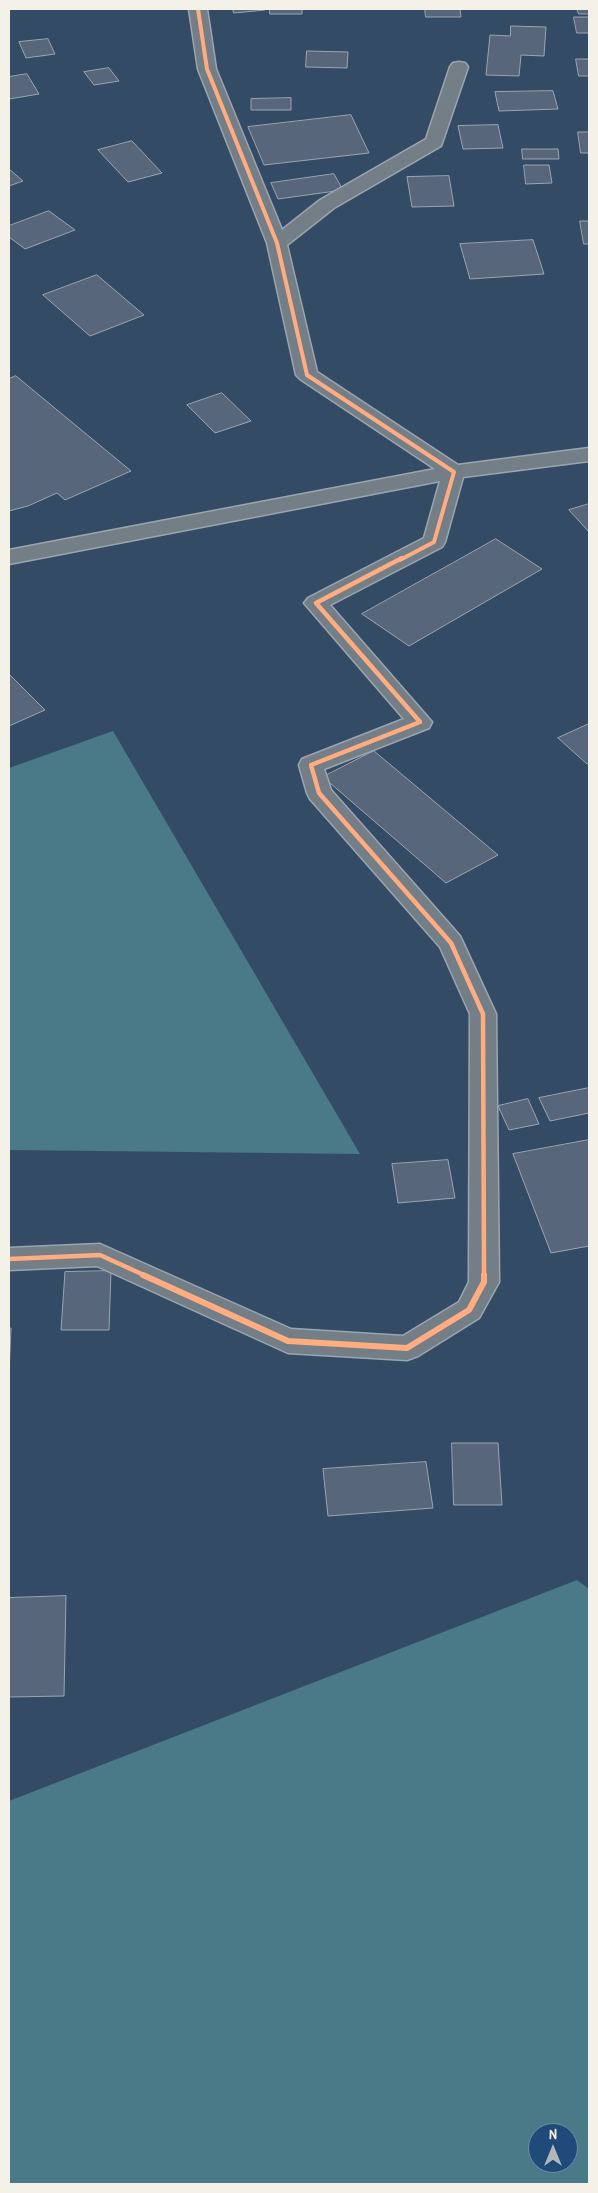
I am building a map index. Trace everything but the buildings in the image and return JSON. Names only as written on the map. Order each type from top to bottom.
[{"type":"street","points":[[198,9],[207,70],[277,243],[307,375],[454,472]]},
{"type":"street","points":[[277,243],[327,204],[434,142],[459,67]]},
{"type":"street","points":[[9,557],[454,472],[589,454]]},
{"type":"street","points":[[9,1259],[100,1255],[288,1341],[407,1348],[469,1310],[473,1303],[484,1282],[483,1014],[451,943],[319,793],[311,765],[420,722],[316,602],[434,542],[454,472]]},
{"type":"shaded area","points":[[113,731],[360,1154],[9,1150],[9,768]]},
{"type":"shaded area","points":[[577,1580],[589,1589],[589,2184],[9,2184],[9,1801]]},
{"type":"cycle path","points":[[9,1259],[100,1255],[288,1341],[407,1348],[469,1310],[484,1282],[483,1014],[451,943],[319,793],[311,765],[420,722],[316,603],[434,542],[454,472],[307,375],[277,243],[207,69],[198,9]]}]
